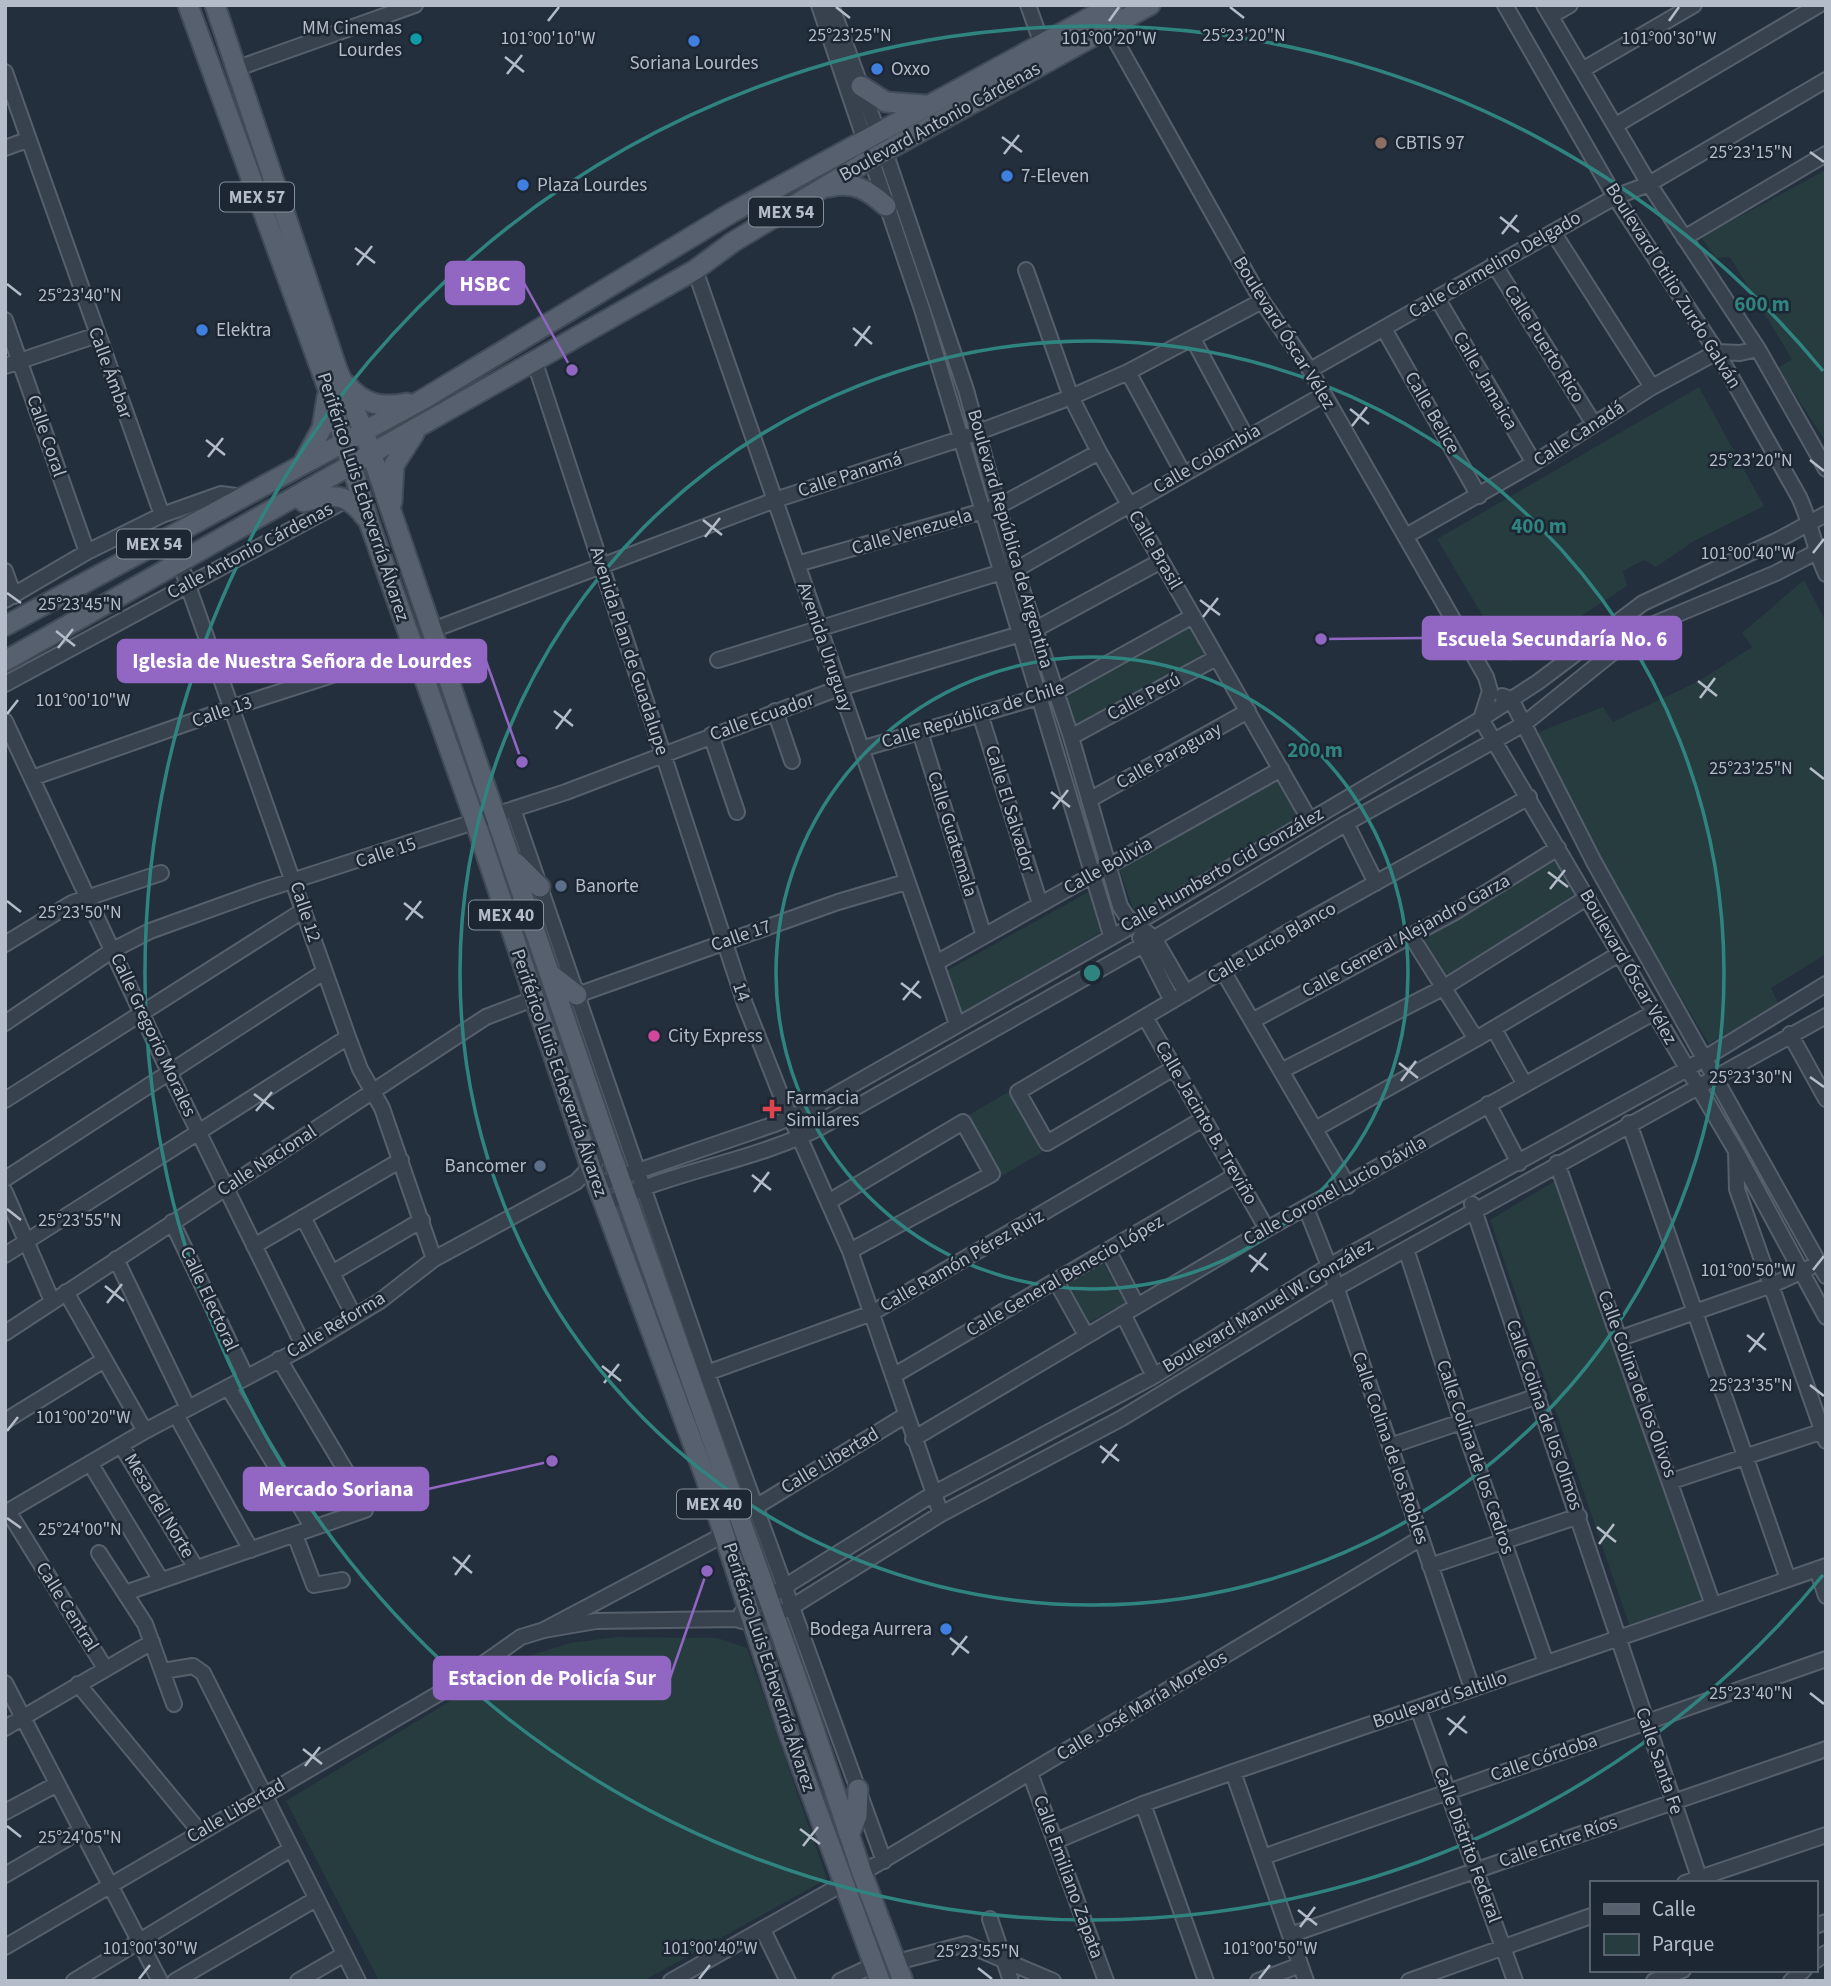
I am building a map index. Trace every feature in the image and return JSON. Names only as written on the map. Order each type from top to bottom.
[{"type":"main road","name":"Periférico Luis Echeverría Álvarez","points":[[188,5],[328,389],[369,522],[476,824],[594,1177],[725,1534],[745,1617],[789,1734],[904,1981]]},
{"type":"main road","name":"Periférico Luis Echeverría Álvarez","points":[[215,5],[337,369],[364,432],[430,631],[505,812],[513,860],[607,1142],[632,1182],[779,1603],[849,1835],[855,1909],[877,1973]]},
{"type":"main road","name":"Boulevard Antonio Cárdenas","points":[[5,626],[183,527],[245,498],[303,463],[422,400],[654,260],[926,104],[1042,44],[1107,15],[1150,5]]},
{"type":"main road","name":"Boulevard Antonio Cárdenas","points":[[5,661],[695,270],[733,242],[1107,15]]},
{"type":"main road","points":[[861,86],[886,103],[926,104]]},
{"type":"main road","points":[[822,189],[850,184],[871,192],[886,206]]},
{"type":"main road","points":[[581,333],[596,315],[648,284],[654,260],[663,265],[680,267],[733,242]]},
{"type":"main road","points":[[337,369],[358,397],[369,403],[395,406],[422,400]]},
{"type":"main road","points":[[466,373],[476,394]]},
{"type":"main road","points":[[303,463],[322,428],[328,389]]},
{"type":"main road","points":[[393,520],[391,483],[394,464],[401,450],[425,424]]},
{"type":"main road","points":[[272,512],[327,495],[348,499],[369,522]]},
{"type":"main road","points":[[513,860],[540,887]]},
{"type":"main road","points":[[550,974],[577,995]]},
{"type":"main road","points":[[849,1835],[857,1816],[858,1789]]},
{"type":"main road","points":[[855,1909],[869,1925],[883,1955],[889,1962],[897,1962]]},
{"type":"street","points":[[819,5],[878,156]]},
{"type":"street","points":[[831,5],[861,86],[871,136]]},
{"type":"street","points":[[1028,5],[1042,44]]},
{"type":"street","name":"Boulevard Otilio Zurdo Galván","points":[[1505,5],[1615,197],[1717,352],[1810,522],[1821,549],[1826,574]]},
{"type":"street","points":[[1548,11],[1570,5]]},
{"type":"street","points":[[1582,70],[1694,5]]},
{"type":"street","points":[[1616,125],[1819,5]]},
{"type":"street","points":[[238,68],[407,7]]},
{"type":"street","name":"Boulevard Otilio Zurdo Galván","points":[[1548,11],[1649,184],[1758,349],[1826,469]]},
{"type":"street","name":"Boulevard Óscar Vélez","points":[[1107,15],[1262,301],[1310,370],[1486,677],[1490,691]]},
{"type":"street","name":"Calle Ámbar","points":[[5,72],[162,515]]},
{"type":"street","name":"Calle Carmelino Delgado","points":[[1310,370],[1615,197],[1649,184],[1826,80]]},
{"type":"street","points":[[5,148],[27,140]]},
{"type":"street","points":[[1684,238],[1826,154]]},
{"type":"street","name":"Boulevard República de Argentina","points":[[878,156],[886,206],[922,309],[983,512],[1008,570],[1048,695],[1111,935]]},
{"type":"street","name":"Boulevard República de Argentina","points":[[878,156],[938,303],[998,507],[1008,570]]},
{"type":"street","points":[[1553,232],[1652,387]]},
{"type":"street","name":"Calle Puerto Rico","points":[[1494,264],[1594,424]]},
{"type":"street","name":"Avenida Uruguay","points":[[695,270],[936,963],[956,1052]]},
{"type":"street","name":"Calle Brasil","points":[[1026,270],[1071,397],[1099,452],[1309,819]]},
{"type":"street","name":"Calle Jamaica","points":[[1437,298],[1534,463]]},
{"type":"street","name":"Calle Panamá","points":[[430,631],[775,500],[960,439],[1071,397],[1128,372],[1262,301]]},
{"type":"street","points":[[922,309],[938,303]]},
{"type":"street","name":"Calle Coral","points":[[5,320],[87,552]]},
{"type":"street","name":"Calle Belice","points":[[1384,329],[1479,496]]},
{"type":"street","points":[[5,366],[97,335]]},
{"type":"street","points":[[1193,339],[1246,437]]},
{"type":"street","name":"Calle Canadá","points":[[1406,537],[1534,463],[1652,387],[1717,352],[1740,353],[1758,349]]},
{"type":"street","name":"Avenida Plan de Guadalupe","points":[[534,360],[724,943]]},
{"type":"street","points":[[1128,372],[1183,473]]},
{"type":"street","name":"Calle Colombia","points":[[718,660],[1008,570],[1039,557],[1323,395]]},
{"type":"street","name":"Calle Venezuela","points":[[797,564],[998,507],[1099,452]]},
{"type":"street","points":[[5,571],[10,598],[87,552],[162,515],[221,494],[245,498]]},
{"type":"street","name":"Calle Antonio Cárdenas","points":[[5,684],[348,499]]},
{"type":"street","name":"Calle Humberto Cid González","points":[[604,1205],[632,1182],[792,1117],[951,1028],[1481,719],[1538,682],[1643,603],[1826,514]]},
{"type":"street","name":"Calle Humberto Cid González","points":[[594,1177],[632,1182],[802,1137],[956,1052],[1493,739],[1524,724],[1642,629],[1776,573],[1821,549]]},
{"type":"street","name":"Calle Ecuador","points":[[476,824],[839,688],[1027,633],[1161,561]]},
{"type":"street","name":"Calle 12","points":[[180,564],[296,883],[324,972],[348,1037],[401,1160],[434,1259]]},
{"type":"street","name":"Calle República de Chile","points":[[861,750],[1048,695],[1193,616]]},
{"type":"street","name":"Calle 13","points":[[33,778],[233,707],[413,649]]},
{"type":"street","name":"Calle Perú","points":[[1071,737],[1216,658]]},
{"type":"street","points":[[1481,719],[1490,691],[1511,699]]},
{"type":"street","name":"Boulevard República de Argentina","points":[[1048,695],[1071,737],[1120,906],[1135,923]]},
{"type":"street","name":"Boulevard Óscar Vélez","points":[[1511,699],[1594,862],[1823,1266]]},
{"type":"street","points":[[775,711],[792,761]]},
{"type":"street","name":"Calle Paraguay","points":[[1089,800],[1248,711]]},
{"type":"street","name":"Calle El Salvador","points":[[980,714],[1040,904]]},
{"type":"street","name":"Boulevard Óscar Vélez","points":[[1481,719],[1736,1151],[1826,1317]]},
{"type":"street","name":"Calle Gregorio Morales","points":[[5,721],[10,743],[33,778],[169,1072],[303,1347]]},
{"type":"street","name":"Calle Guatemala","points":[[920,732],[984,936]]},
{"type":"street","points":[[711,735],[737,812]]},
{"type":"street","name":"Calle Bolivia","points":[[936,963],[1282,769]]},
{"type":"street","name":"Calle Lucio Blanco","points":[[1174,1068],[1047,1143],[1018,1092],[1223,971],[1529,797]]},
{"type":"street","points":[[505,812],[540,887],[611,1094],[632,1182],[707,1373],[754,1508],[779,1603],[858,1789],[884,1861]]},
{"type":"street","name":"Calle 15","points":[[5,1023],[113,950],[173,923],[476,824]]},
{"type":"street","points":[[1350,831],[1376,883]]},
{"type":"street","name":"Calle General Alejandro Garza","points":[[1252,1021],[1455,912],[1558,848]]},
{"type":"street","points":[[1573,873],[1594,862]]},
{"type":"street","points":[[5,944],[52,914],[89,896],[162,873]]},
{"type":"street","name":"Calle 17","points":[[577,995],[838,902],[906,882]]},
{"type":"street","points":[[1281,1071],[1443,988],[1588,897]]},
{"type":"street","points":[[5,1100],[304,910]]},
{"type":"street","points":[[1135,923],[1186,993]]},
{"type":"street","points":[[1410,936],[1476,1039]]},
{"type":"street","points":[[1148,942],[1172,1001]]},
{"type":"street","name":"14","points":[[724,943],[759,1041],[850,1251],[941,1514]]},
{"type":"street","points":[[1315,1129],[1494,1029],[1619,954]]},
{"type":"street","points":[[1223,971],[1348,1186]]},
{"type":"street","points":[[5,1179],[324,972]]},
{"type":"street","name":"Boulevard Manuel W. González","points":[[779,1603],[933,1494],[1154,1376],[1329,1265],[1520,1163],[1687,1069],[1826,985]]},
{"type":"street","name":"Calle Nacional","points":[[5,1333],[486,1017],[533,999]]},
{"type":"street","name":"Calle Coronel Lucio Dávila","points":[[913,1439],[1267,1229],[1653,1013]]},
{"type":"street","name":"Boulevard Manuel W. González","points":[[544,1630],[596,1621],[745,1617],[779,1603],[1154,1400],[1336,1288],[1826,1016]]},
{"type":"street","name":"Calle Jacinto B. Treviño","points":[[1145,1017],[1267,1229]]},
{"type":"street","points":[[1494,1029],[1524,1083]]},
{"type":"street","points":[[1790,1034],[1826,1099]]},
{"type":"street","points":[[5,1255],[348,1037]]},
{"type":"street","name":"Calle Reforma","points":[[7,1512],[145,1431],[303,1347],[380,1301],[434,1259],[576,1182],[594,1177],[607,1142],[611,1094]]},
{"type":"street","points":[[1488,1104],[1520,1163]]},
{"type":"street","name":"Calle Ramón Pérez Ruiz","points":[[707,1373],[872,1313],[1203,1119]]},
{"type":"street","points":[[830,1200],[963,1122],[992,1174],[850,1251]]},
{"type":"street","points":[[1629,1123],[1788,1579]]},
{"type":"street","points":[[1672,1481],[1825,1434],[1737,1189],[1736,1151]]},
{"type":"street","points":[[254,1245],[401,1160]]},
{"type":"street","name":"Calle Colina de los Olivos","points":[[1557,1163],[1672,1481],[1713,1605]]},
{"type":"street","name":"Calle General Benecio López","points":[[893,1376],[1109,1252],[1236,1175]]},
{"type":"street","name":"Calle Colina de los Olmos","points":[[1468,1191],[1619,1639]]},
{"type":"street","points":[[5,1192],[52,1301]]},
{"type":"street","name":"Calle Colina de los Robles","points":[[1306,1208],[1329,1265],[1472,1688]]},
{"type":"street","points":[[303,1217],[354,1316]]},
{"type":"street","points":[[332,1273],[422,1220]]},
{"type":"street","name":"Calle Electoral","points":[[173,1222],[246,1377]]},
{"type":"street","name":"Calle Colina de los Cedros","points":[[1406,1249],[1462,1422],[1546,1663]]},
{"type":"street","points":[[1109,1252],[1137,1306]]},
{"type":"street","points":[[116,1259],[182,1411],[251,1549]]},
{"type":"street","points":[[1621,1338],[1823,1266]]},
{"type":"street","points":[[1056,1281],[1086,1335]]},
{"type":"street","points":[[66,1292],[145,1431]]},
{"type":"street","points":[[1124,1314],[1154,1376]]},
{"type":"street","points":[[125,1594],[356,1515],[366,1508],[279,1359]]},
{"type":"street","points":[[5,1421],[104,1360]]},
{"type":"street","points":[[228,1387],[313,1528]]},
{"type":"street","points":[[1390,1446],[1538,1396]]},
{"type":"street","name":"Calle Libertad","points":[[754,1508],[906,1415]]},
{"type":"street","name":"Mesa del Norte","points":[[121,1445],[196,1568]]},
{"type":"street","points":[[90,1463],[161,1580]]},
{"type":"street","name":"Calle Central","points":[[7,1512],[105,1668]]},
{"type":"street","points":[[1430,1566],[1505,1543],[1578,1516]]},
{"type":"street","name":"Calle Libertad","points":[[5,1947],[450,1687],[521,1637],[544,1630],[725,1534]]},
{"type":"street","points":[[295,1535],[314,1585],[342,1580]]},
{"type":"street","name":"Calle José María Morelos","points":[[671,1981],[884,1861],[1421,1538]]},
{"type":"street","points":[[99,1553],[139,1612],[174,1704]]},
{"type":"street","points":[[1821,1568],[1826,1596]]},
{"type":"street","name":"Boulevard Saltillo","points":[[1056,1841],[1143,1804],[1821,1568]]},
{"type":"street","name":"Calle Santa Fe","points":[[1619,1639],[1673,1802],[1695,1881]]},
{"type":"street","points":[[5,1728],[152,1642]]},
{"type":"street","name":"Calle Córdoba","points":[[1263,1857],[1826,1659]]},
{"type":"street","points":[[163,1671],[191,1666],[201,1670],[358,1981]]},
{"type":"street","points":[[5,1683],[160,1981]]},
{"type":"street","points":[[78,1684],[200,1832]]},
{"type":"street","name":"Calle Distrito Federal","points":[[1418,1709],[1515,1981]]},
{"type":"street","name":"Calle Entre Ríos","points":[[1290,1935],[1826,1749]]},
{"type":"street","points":[[1233,1772],[1306,1981]]},
{"type":"street","name":"Calle Emiliano Zapata","points":[[1030,1773],[1106,1981]]},
{"type":"street","points":[[5,1812],[57,1784]]},
{"type":"street","points":[[1143,1804],[1206,1981]]},
{"type":"street","points":[[5,1875],[82,1830]]},
{"type":"street","points":[[1695,1881],[1826,1835]]},
{"type":"street","points":[[74,1981],[290,1849]]},
{"type":"street","points":[[175,1981],[316,1899]]},
{"type":"street","points":[[1409,1981],[1590,1916]]},
{"type":"street","points":[[990,1919],[1011,1981]]},
{"type":"street","points":[[763,1930],[788,1981]]},
{"type":"street","points":[[897,1962],[961,1944],[1003,1958],[1053,1981]]},
{"type":"street","points":[[298,1981],[344,1955]]},
{"type":"street","points":[[1258,1981],[1300,1965]]},
{"type":"street","points":[[1654,1981],[1678,1972]]},
{"type":"street","points":[[840,1981],[877,1973]]},
{"type":"green space","points":[[1826,170],[1826,442],[1778,368],[1792,359],[1730,257],[1716,258],[1701,237]]},
{"type":"green space","points":[[1699,387],[1764,506],[1694,541],[1656,567],[1644,560],[1623,571],[1627,586],[1510,662],[1437,539]]},
{"type":"green space","points":[[1804,580],[1826,622],[1826,954],[1771,988],[1779,1005],[1709,1044],[1633,917],[1531,735],[1603,707],[1613,722],[1699,681],[1752,647],[1742,633]]},
{"type":"green space","points":[[1190,624],[1206,654],[1075,726],[1065,694]]},
{"type":"green space","points":[[1279,779],[1302,819],[1135,915],[1119,868]]},
{"type":"green space","points":[[1555,860],[1578,901],[1443,980],[1419,939]]},
{"type":"green space","points":[[1092,890],[1104,930],[963,1014],[946,971]]},
{"type":"green space","points":[[1012,1090],[1046,1150],[998,1178],[965,1117]]},
{"type":"green space","points":[[1560,1178],[1706,1600],[1630,1627],[1490,1220]]},
{"type":"green space","points":[[1101,1259],[1126,1303],[1088,1323],[1066,1280]]},
{"type":"green space","points":[[617,1637],[717,1638],[747,1648],[827,1879],[643,1981],[379,1981],[286,1801],[519,1659],[570,1643]]},
{"type":"place","name":"MM Cinemas Lourdes","points":[[416,39]]},
{"type":"place","name":"Soriana Lourdes","points":[[694,41]]},
{"type":"place","name":"Oxxo","points":[[877,69]]},
{"type":"place","name":"CBTIS 97","points":[[1381,143]]},
{"type":"place","name":"7-Eleven","points":[[1007,176]]},
{"type":"place","name":"Plaza Lourdes","points":[[523,185]]},
{"type":"place","name":"Elektra","points":[[202,330]]},
{"type":"place","name":"HSBC","points":[[572,370]]},
{"type":"place","name":"Escuela Secundaría No. 6","points":[[1321,639]]},
{"type":"place","name":"Iglesia de Nuestra Señora de Lourdes","points":[[522,762]]},
{"type":"place","name":"Banorte","points":[[561,886]]},
{"type":"place","name":"City Express","points":[[654,1036]]},
{"type":"place","name":"Farmacia Similares","points":[[772,1109]]},
{"type":"place","name":"Bancomer","points":[[540,1166]]},
{"type":"place","name":"Mercado Soriana","points":[[552,1461]]},
{"type":"place","name":"Estacion de Policía Sur","points":[[707,1571]]},
{"type":"place","name":"Bodega Aurrera","points":[[946,1629]]}]
